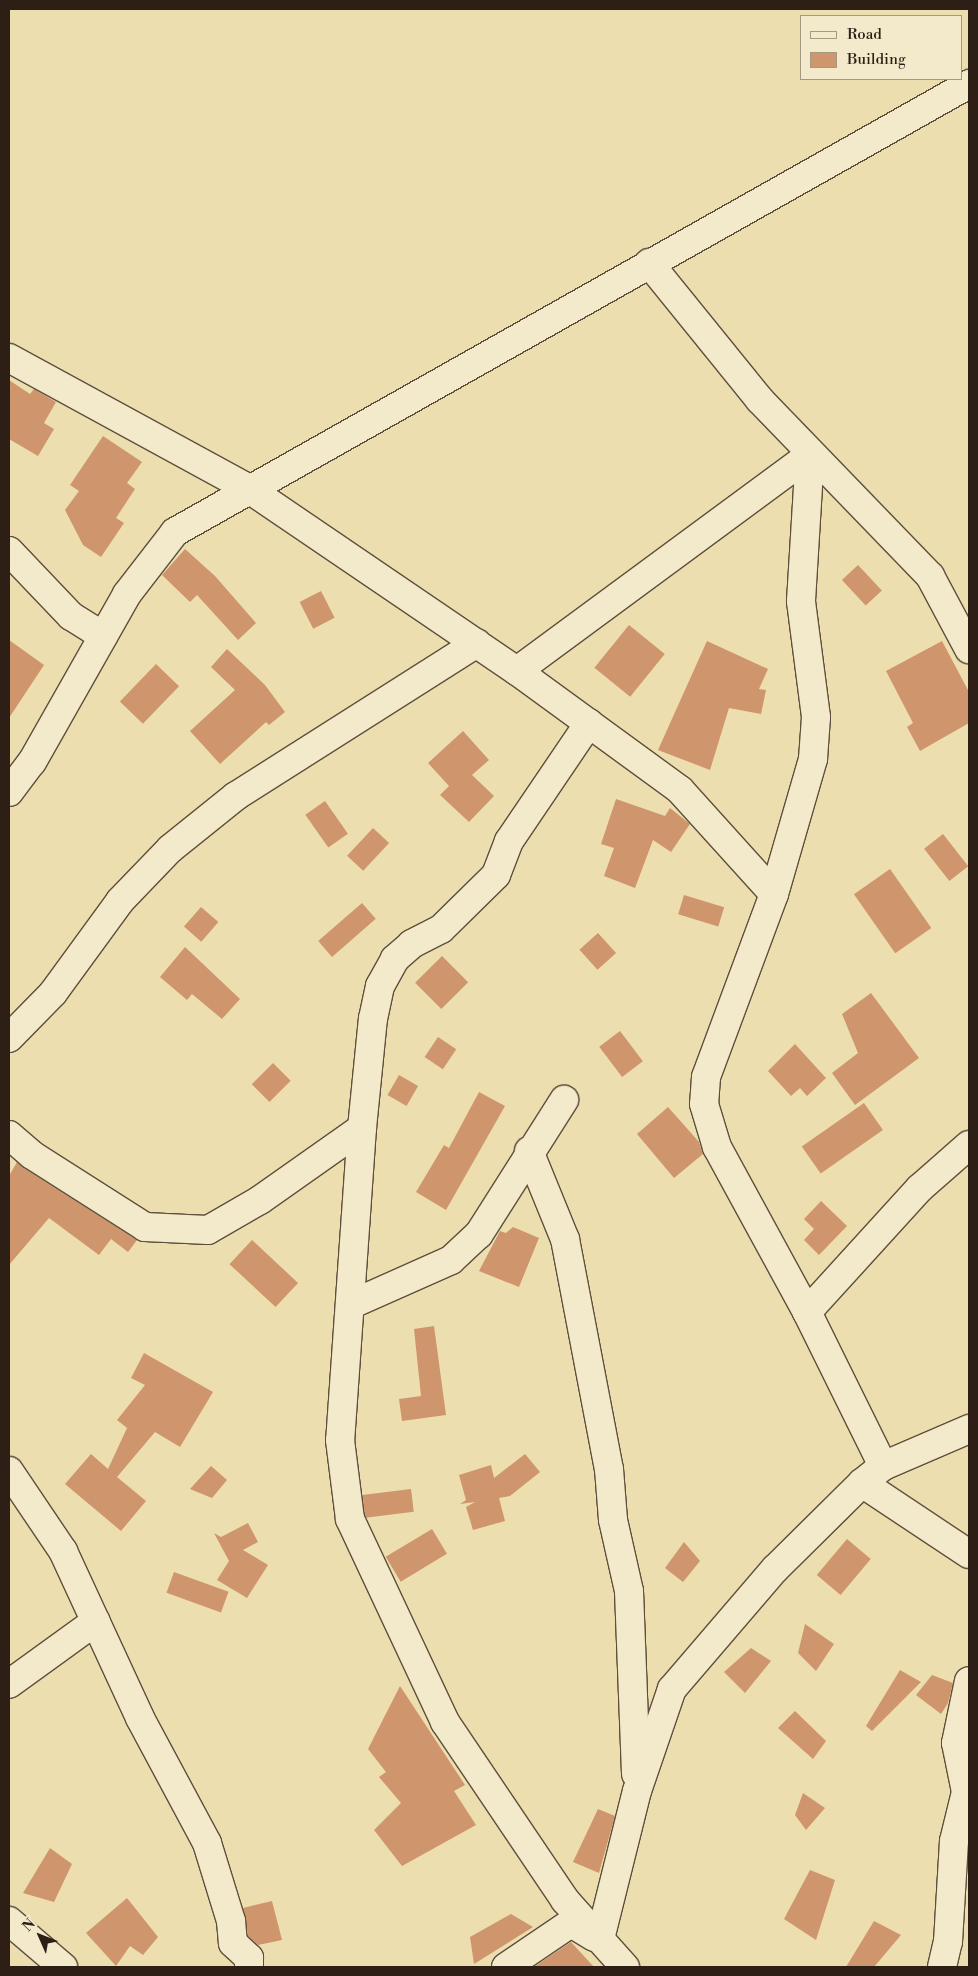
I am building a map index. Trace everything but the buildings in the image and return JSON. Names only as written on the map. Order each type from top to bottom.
[{"type":"street","points":[[9,792],[32,762],[127,594],[175,532],[649,263],[969,85]]},
{"type":"street","points":[[649,263],[760,400],[810,455],[930,576],[969,649]]},
{"type":"street","points":[[9,358],[249,489],[517,671],[680,790],[774,894]]},
{"type":"street","points":[[517,671],[810,455]]},
{"type":"street","points":[[810,455],[801,601],[816,716],[813,759],[774,894],[706,1077],[704,1104],[717,1147],[806,1312],[883,1466]]},
{"type":"street","points":[[9,551],[71,616],[103,636]]},
{"type":"street","points":[[9,1038],[53,993],[120,901],[170,850],[236,796],[477,643]]},
{"type":"street","points":[[589,723],[510,841],[496,875],[441,929],[412,944],[394,959],[380,986],[373,1018],[362,1128],[340,1440],[350,1519],[445,1722],[565,1900],[625,1967]]},
{"type":"street","points":[[350,1305],[450,1260],[479,1234],[529,1151],[564,1100]]},
{"type":"street","points":[[9,1135],[32,1155],[145,1227],[208,1230],[260,1200],[362,1128]]},
{"type":"street","points":[[806,1312],[920,1188],[969,1145]]},
{"type":"street","points":[[529,1151],[565,1239],[609,1469],[613,1520],[629,1591],[637,1791]]},
{"type":"street","points":[[599,1939],[637,1791],[672,1689],[775,1569],[862,1483],[883,1466],[969,1429]]},
{"type":"street","points":[[9,1471],[64,1551],[140,1718],[207,1843],[231,1921],[233,1942],[249,1958],[249,1967]]},
{"type":"street","points":[[862,1483],[969,1554]]},
{"type":"street","points":[[9,1684],[96,1621]]},
{"type":"street","points":[[945,1954],[954,1841],[966,1792],[956,1743],[969,1681]]},
{"type":"street","points":[[945,1954],[969,1919]]},
{"type":"street","points":[[9,1921],[63,1967]]},
{"type":"street","points":[[506,1967],[571,1923],[599,1939]]}]
